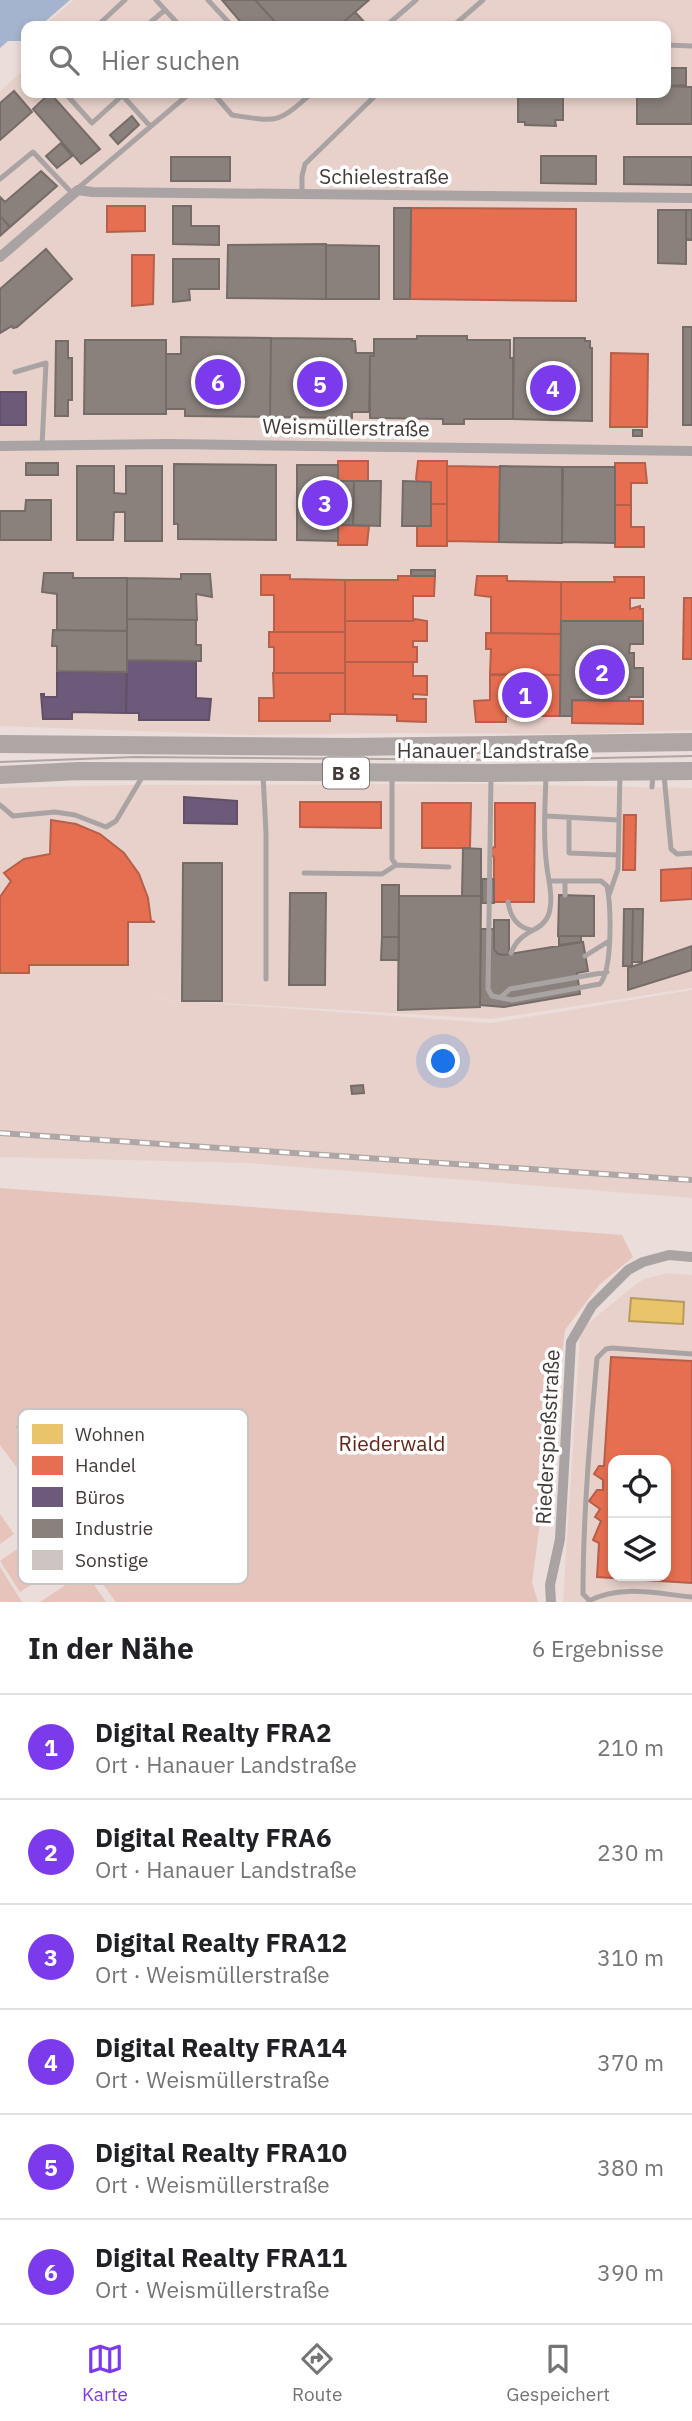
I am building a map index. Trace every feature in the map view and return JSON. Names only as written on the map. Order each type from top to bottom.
[{"type":"main road","name":"Hanauer Landstraße","points":[[0,744],[413,747],[692,742]]},
{"type":"main road","name":"Hanauer Landstraße","points":[[0,775],[79,771],[620,772],[657,777],[692,771]]},
{"type":"street","name":"Schielestraße","points":[[74,192],[692,198]]},
{"type":"street","points":[[0,257],[74,192]]},
{"type":"street","name":"Weismüllerstraße","points":[[0,446],[170,444],[692,451]]},
{"type":"street","name":"Riederspießstraße","points":[[551,1602],[549,1592],[560,1539],[571,1342],[592,1306],[628,1270],[643,1262],[669,1255],[692,1257]]},
{"type":"lane","points":[[102,21],[125,0]]},
{"type":"lane","points":[[156,0],[175,21]]},
{"type":"lane","points":[[208,0],[227,21]]},
{"type":"lane","points":[[392,21],[416,0]]},
{"type":"lane","points":[[459,21],[483,0]]},
{"type":"lane","points":[[152,21],[165,10]]},
{"type":"lane","points":[[671,45],[692,46]]},
{"type":"lane","points":[[71,98],[92,122],[119,98]]},
{"type":"lane","points":[[126,98],[150,126]]},
{"type":"lane","points":[[0,179],[33,152],[74,192],[184,98]]},
{"type":"lane","points":[[217,98],[232,115],[269,120],[285,116],[306,98]]},
{"type":"lane","points":[[302,195],[305,164],[373,98]]},
{"type":"lane","points":[[15,372],[46,363],[42,446]]},
{"type":"lane","points":[[0,805],[13,816],[55,812],[75,815],[106,827],[116,821],[146,772]]},
{"type":"lane","points":[[263,772],[266,832],[266,979]]},
{"type":"lane","points":[[609,895],[617,876],[620,772]]},
{"type":"lane","points":[[392,773],[392,859],[397,865]]},
{"type":"lane","points":[[491,773],[488,989],[492,996],[512,1000],[592,986],[600,984],[607,972],[607,886],[601,881],[550,881]]},
{"type":"lane","points":[[511,953],[520,937],[541,926],[548,916],[550,881],[547,867],[546,773]]},
{"type":"lane","points":[[657,777],[671,849],[677,854],[692,853]]},
{"type":"lane","points":[[546,816],[618,820]]},
{"type":"lane","points":[[569,819],[569,853],[618,855]]},
{"type":"lane","points":[[304,873],[382,874],[397,865],[449,867]]},
{"type":"lane","points":[[565,881],[565,895]]},
{"type":"lane","points":[[508,902],[514,919],[531,930]]},
{"type":"lane","points":[[585,956],[609,941]]},
{"type":"lane","points":[[501,997],[510,989],[607,972]]},
{"type":"lane","points":[[692,1354],[612,1348],[606,1349],[597,1358],[583,1553],[583,1594],[589,1601],[617,1591],[671,1598],[692,1597]]},
{"type":"lane","points":[[637,1602],[638,1592]]},
{"type":"shaded area","points":[[74,0],[692,0],[692,730],[578,734],[250,735],[0,726],[0,91],[21,72],[21,98],[671,98],[671,21],[49,21]]},
{"type":"shaded area","points":[[479,784],[692,788],[692,988],[491,1019],[140,998],[491,1023],[692,990],[692,1198],[249,1163],[0,1157],[0,788]]},
{"type":"shaded area","points":[[668,1273],[692,1275],[692,1602],[563,1602],[580,1336],[584,1327],[644,1279]]},
{"type":"green space","name":"Riederwald","points":[[0,1188],[622,1235],[633,1257],[599,1285],[565,1330],[532,1583],[538,1602],[116,1602],[103,1584],[248,1584],[248,1409],[18,1409],[18,1469],[0,1445]]},
{"type":"green space","points":[[0,1514],[14,1534],[0,1544]]},
{"type":"green space","points":[[18,1548],[18,1584],[32,1584],[20,1592],[0,1561]]},
{"type":"green space","points":[[0,1567],[22,1602],[0,1602]]},
{"type":"green space","points":[[67,1584],[93,1584],[106,1602],[40,1602]]},
{"type":"water","points":[[0,0],[70,0],[46,21],[21,21],[21,41],[8,41],[0,48]]},
{"type":"building: Wohnen","points":[[631,1298],[684,1302],[683,1324],[629,1321]]},
{"type":"building: Handel","points":[[107,206],[145,206],[145,231],[107,232]]},
{"type":"building: Handel","points":[[411,208],[576,209],[576,301],[410,299]]},
{"type":"building: Handel","points":[[132,255],[154,255],[153,304],[132,306]]},
{"type":"building: Handel","points":[[611,353],[648,354],[647,427],[610,427]]},
{"type":"building: Handel","points":[[338,461],[368,461],[368,481],[338,481]]},
{"type":"building: Handel","points":[[418,461],[447,461],[447,504],[431,504],[431,482],[418,482],[416,479]]},
{"type":"building: Handel","points":[[615,463],[645,463],[647,483],[631,483],[631,505],[615,505]]},
{"type":"building: Handel","points":[[447,466],[500,467],[499,542],[447,541]]},
{"type":"building: Handel","points":[[431,504],[447,504],[447,546],[417,546],[417,525],[431,526]]},
{"type":"building: Handel","points":[[615,505],[631,505],[631,527],[644,527],[644,547],[615,547]]},
{"type":"building: Handel","points":[[338,525],[369,526],[367,545],[338,545]]},
{"type":"building: Handel","points":[[261,575],[290,575],[290,579],[345,580],[345,632],[274,632],[274,595],[261,595]]},
{"type":"building: Handel","points":[[398,576],[435,576],[434,596],[413,596],[413,621],[345,621],[345,580],[398,580]]},
{"type":"building: Handel","points":[[477,576],[507,576],[507,581],[561,582],[561,634],[491,633],[491,597],[475,595]]},
{"type":"building: Handel","points":[[614,577],[644,577],[644,598],[630,598],[630,609],[640,606],[640,609],[643,609],[643,621],[561,621],[561,582],[615,582]]},
{"type":"building: Handel","points":[[684,598],[692,598],[692,659],[683,659]]},
{"type":"building: Handel","points":[[345,621],[427,621],[427,641],[413,641],[413,647],[417,647],[417,662],[345,662]]},
{"type":"building: Handel","points":[[269,632],[345,632],[345,673],[274,673],[274,647],[269,647]]},
{"type":"building: Handel","points":[[486,633],[561,634],[561,675],[490,675],[491,649],[486,649]]},
{"type":"building: Handel","points":[[345,662],[413,662],[413,676],[427,676],[427,695],[413,694],[413,699],[426,699],[426,722],[397,721],[397,715],[345,714]]},
{"type":"building: Handel","points":[[273,673],[345,673],[345,714],[330,714],[330,721],[259,721],[259,698],[274,698]]},
{"type":"building: Handel","points":[[490,674],[561,675],[560,716],[506,716],[506,722],[476,722],[474,701],[490,700]]},
{"type":"building: Handel","points":[[572,700],[643,701],[643,724],[572,723]]},
{"type":"building: Handel","points":[[300,802],[381,802],[381,828],[300,827]]},
{"type":"building: Handel","points":[[422,803],[471,803],[470,848],[422,848]]},
{"type":"building: Handel","points":[[495,803],[535,803],[534,902],[494,902],[494,857],[491,855],[492,848],[495,847]]},
{"type":"building: Handel","points":[[624,815],[636,815],[635,870],[623,870]]},
{"type":"building: Handel","points":[[51,820],[76,824],[100,834],[124,853],[139,874],[148,898],[151,921],[155,922],[128,922],[128,965],[29,965],[29,973],[0,973],[0,897],[11,881],[4,873],[24,859],[50,854]]},
{"type":"building: Handel","points":[[692,868],[692,899],[661,901],[661,870]]},
{"type":"building: Handel","points":[[611,1357],[692,1361],[692,1583],[660,1581],[671,1581],[671,1455],[608,1455],[608,1578],[597,1577],[599,1543],[593,1540],[601,1521],[595,1517],[600,1509],[589,1501],[597,1490],[603,1490],[603,1480],[594,1474],[599,1466],[604,1466]]},
{"type":"building: Büros","points":[[0,392],[26,392],[26,425],[0,425]]},
{"type":"building: Büros","points":[[127,660],[196,660],[196,698],[211,699],[209,720],[139,720],[139,713],[126,713]]},
{"type":"building: Büros","points":[[57,671],[127,672],[126,713],[72,712],[72,719],[43,719],[41,694],[44,694],[44,697],[57,697]]},
{"type":"building: Büros","points":[[184,797],[237,801],[237,824],[184,823]]},
{"type":"building: Industrie","points":[[222,0],[255,0],[274,21],[240,21]]},
{"type":"building: Industrie","points":[[255,0],[369,0],[345,21],[274,21]]},
{"type":"building: Industrie","points":[[355,12],[363,21],[345,21]]},
{"type":"building: Industrie","points":[[671,68],[686,68],[686,85],[671,86]]},
{"type":"building: Industrie","points":[[671,86],[692,87],[692,124],[637,124],[637,98],[671,98]]},
{"type":"building: Industrie","points":[[14,91],[32,112],[0,140],[0,103]]},
{"type":"building: Industrie","points":[[45,98],[54,98],[100,149],[81,164],[33,109]]},
{"type":"building: Industrie","points":[[518,98],[563,98],[563,120],[555,120],[556,126],[525,125],[525,122],[518,122]]},
{"type":"building: Industrie","points":[[132,116],[139,125],[118,144],[110,135]]},
{"type":"building: Industrie","points":[[61,143],[72,156],[57,168],[46,156]]},
{"type":"building: Industrie","points":[[541,156],[596,156],[596,184],[541,183]]},
{"type":"building: Industrie","points":[[171,157],[230,157],[230,181],[171,181]]},
{"type":"building: Industrie","points":[[624,157],[692,157],[692,185],[624,184]]},
{"type":"building: Industrie","points":[[41,171],[57,186],[10,227],[0,216],[0,197],[5,202]]},
{"type":"building: Industrie","points":[[173,206],[191,206],[191,226],[219,226],[219,245],[173,244]]},
{"type":"building: Industrie","points":[[394,208],[411,208],[410,299],[394,299]]},
{"type":"building: Industrie","points":[[658,210],[686,210],[686,264],[658,263]]},
{"type":"building: Industrie","points":[[686,210],[692,210],[692,240],[686,239]]},
{"type":"building: Industrie","points":[[0,216],[10,227],[0,236]]},
{"type":"building: Industrie","points":[[326,244],[326,299],[227,298],[228,245]]},
{"type":"building: Industrie","points":[[326,245],[379,246],[379,299],[326,299]]},
{"type":"building: Industrie","points":[[46,249],[72,279],[17,327],[12,326],[0,333],[0,289]]},
{"type":"building: Industrie","points":[[173,259],[219,259],[219,289],[189,289],[190,300],[173,302]]},
{"type":"building: Industrie","points":[[683,327],[692,327],[692,425],[683,425]]},
{"type":"building: Industrie","points":[[417,336],[467,336],[467,340],[510,340],[510,358],[513,358],[513,419],[464,419],[464,424],[443,424],[443,419],[370,418],[370,356],[374,356],[374,339],[417,339]]},
{"type":"building: Industrie","points":[[181,337],[271,338],[270,417],[185,416],[185,409],[166,409],[166,354],[181,354]]},
{"type":"building: Industrie","points":[[271,338],[352,339],[355,341],[356,353],[374,353],[374,356],[370,356],[369,412],[352,412],[352,418],[270,417]]},
{"type":"building: Industrie","points":[[514,338],[585,338],[585,341],[590,341],[592,421],[513,419]]},
{"type":"building: Industrie","points":[[85,340],[166,340],[166,414],[84,414]]},
{"type":"building: Industrie","points":[[56,341],[68,341],[68,358],[72,358],[72,400],[68,400],[68,416],[55,416]]},
{"type":"building: Industrie","points":[[633,430],[642,430],[642,436],[633,436]]},
{"type":"building: Industrie","points":[[26,463],[58,463],[58,475],[26,475]]},
{"type":"building: Industrie","points":[[174,464],[276,465],[276,540],[178,539],[178,524],[174,524]]},
{"type":"building: Industrie","points":[[297,465],[338,465],[338,481],[354,481],[353,525],[338,525],[338,541],[297,540]]},
{"type":"building: Industrie","points":[[77,466],[114,466],[114,493],[126,494],[126,466],[162,466],[162,541],[125,541],[125,512],[114,512],[113,540],[77,540]]},
{"type":"building: Industrie","points":[[500,466],[563,467],[562,543],[499,542]]},
{"type":"building: Industrie","points":[[562,467],[615,467],[615,543],[562,542]]},
{"type":"building: Industrie","points":[[354,481],[381,481],[380,526],[353,525]]},
{"type":"building: Industrie","points":[[403,481],[431,482],[431,526],[402,526]]},
{"type":"building: Industrie","points":[[26,500],[51,500],[51,540],[0,540],[0,511],[25,511]]},
{"type":"building: Industrie","points":[[411,570],[435,570],[435,576],[411,576]]},
{"type":"building: Industrie","points":[[44,573],[73,573],[73,578],[127,578],[127,631],[57,630],[57,594],[42,592]]},
{"type":"building: Industrie","points":[[181,574],[210,574],[212,597],[196,594],[197,620],[127,619],[127,578],[181,579]]},
{"type":"building: Industrie","points":[[127,619],[196,620],[196,645],[201,645],[201,661],[127,660]]},
{"type":"building: Industrie","points":[[561,621],[643,621],[643,644],[630,644],[629,653],[634,653],[634,668],[643,668],[643,697],[629,697],[629,701],[572,700],[572,716],[560,716]]},
{"type":"building: Industrie","points":[[53,630],[127,631],[127,672],[57,671],[57,646],[52,646]]},
{"type":"building: Industrie","points":[[463,848],[481,849],[481,896],[462,896]]},
{"type":"building: Industrie","points":[[183,863],[222,863],[222,1001],[182,1001]]},
{"type":"building: Industrie","points":[[482,879],[494,879],[494,903],[482,903]]},
{"type":"building: Industrie","points":[[382,885],[399,885],[399,937],[382,937]]},
{"type":"building: Industrie","points":[[290,893],[326,893],[325,985],[289,985]]},
{"type":"building: Industrie","points":[[559,895],[594,896],[594,936],[558,936]]},
{"type":"building: Industrie","points":[[399,896],[481,896],[480,1007],[398,1010]]},
{"type":"building: Industrie","points":[[624,909],[633,909],[632,966],[623,966]]},
{"type":"building: Industrie","points":[[633,909],[643,909],[642,962],[632,962]]},
{"type":"building: Industrie","points":[[494,920],[509,920],[509,954],[498,954],[494,949]]},
{"type":"building: Industrie","points":[[481,929],[494,929],[494,949],[498,954],[504,955],[583,942],[588,971],[577,973],[580,994],[504,1007],[480,1005]]},
{"type":"building: Industrie","points":[[559,936],[581,936],[581,942],[559,945]]},
{"type":"building: Industrie","points":[[382,937],[399,937],[399,960],[381,960]]},
{"type":"building: Industrie","points":[[692,946],[692,970],[628,990],[628,968]]},
{"type":"building: Industrie","points":[[363,1085],[364,1093],[352,1094],[351,1086]]},
{"type":"tram line","points":[[0,762],[135,757],[510,760],[692,756]]},
{"type":"railway","points":[[0,1133],[692,1180]]},
{"type":"place","name":"Digital Realty FRA11","points":[[218,382]]},
{"type":"place","name":"Digital Realty FRA10","points":[[320,384]]},
{"type":"place","name":"Digital Realty FRA14","points":[[553,388]]},
{"type":"place","name":"Digital Realty FRA12","points":[[325,503]]},
{"type":"place","name":"Digital Realty FRA6","points":[[602,672]]},
{"type":"place","name":"Digital Realty FRA2","points":[[525,695]]}]
